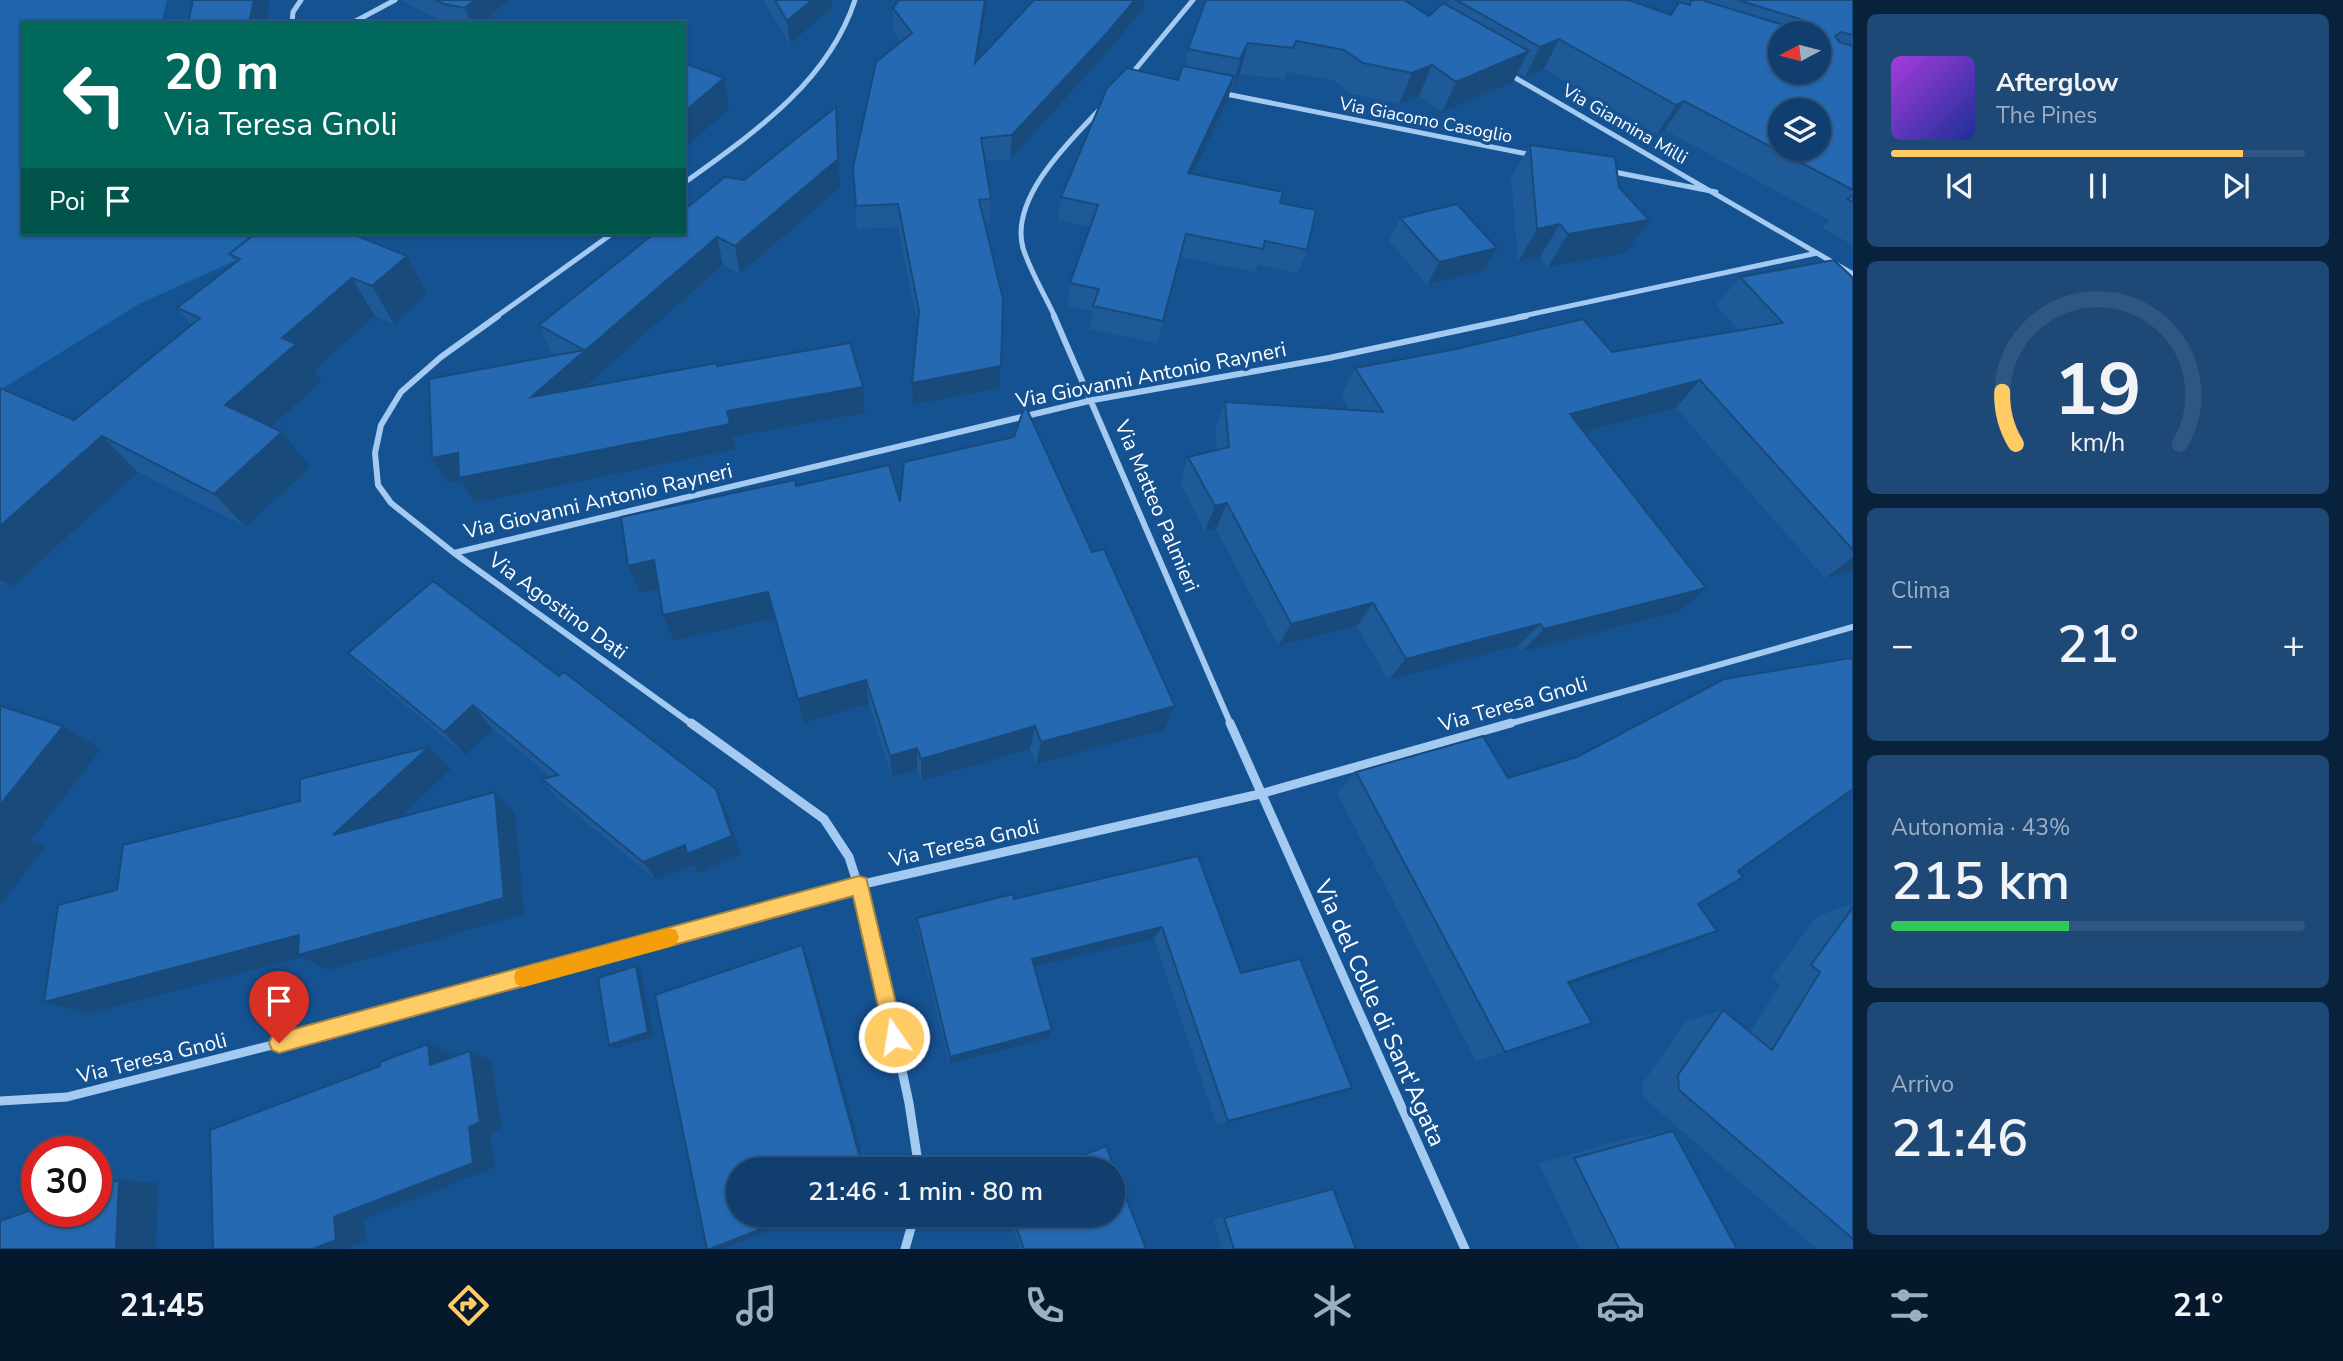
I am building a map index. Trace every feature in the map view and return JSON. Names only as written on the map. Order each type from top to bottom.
[{"type":"street","points":[[292,21],[293,12],[301,0]]},
{"type":"street","points":[[356,21],[395,0]]},
{"type":"street","points":[[686,182],[763,125],[797,90],[839,40],[855,0]]},
{"type":"street","points":[[1122,85],[1193,0]]},
{"type":"street","name":"Via Giannina Milli","points":[[1494,66],[1716,192],[1853,274]]},
{"type":"street","points":[[1131,75],[1145,78]]},
{"type":"street","name":"Via Giacomo Casoglio","points":[[1213,91],[1539,157]]},
{"type":"street","name":"Via Matteo Palmieri","points":[[1105,104],[1069,143],[1035,188],[1024,213],[1021,232],[1029,260],[1093,400],[1260,794]]},
{"type":"street","points":[[1607,170],[1716,192]]},
{"type":"street","name":"Via Agostino Dati","points":[[610,235],[427,368],[401,392],[384,416],[375,453],[378,485],[391,503],[454,553],[824,819],[837,833],[859,885],[912,1113],[918,1157]]},
{"type":"street","name":"Via Giovanni Antonio Rayneri","points":[[454,553],[1093,400],[1329,358],[1816,253]]},
{"type":"street","name":"Via Teresa Gnoli","points":[[0,1101],[67,1097],[346,1026],[859,885],[1260,794],[1853,626]]},
{"type":"street","name":"Via del Colle di Sant'Agata","points":[[1260,794],[1465,1249]]},
{"type":"street","points":[[905,1249],[911,1227]]},
{"type":"shaded area","points":[[0,0],[167,0],[162,21],[21,21],[21,235],[293,235],[141,303],[0,390]]},
{"type":"building","points":[[193,0],[254,0],[249,21],[188,21]]},
{"type":"building","points":[[435,0],[475,0],[465,8]]},
{"type":"building","points":[[775,0],[812,0],[787,21]]},
{"type":"building","points":[[899,0],[985,0],[975,63],[1034,0],[1135,0],[1012,135],[981,138],[991,199],[979,200],[1003,299],[1001,366],[912,383],[919,311],[898,204],[856,206],[853,168],[876,62],[912,33],[893,8]]},
{"type":"building","points":[[1206,0],[1404,0],[1429,16],[1443,3],[1529,51],[1456,82],[1432,65],[1412,73],[1363,63],[1344,50],[1296,41],[1293,48],[1248,43],[1240,59],[1188,49]]},
{"type":"building","points":[[1456,0],[1629,0],[1671,15],[1679,2],[1690,5],[1691,0],[1702,0],[1771,21],[1768,21],[1768,84],[1831,84],[1831,21],[1804,21],[1738,0],[1853,0],[1853,35],[1841,32],[1835,36],[1839,42],[1853,46],[1853,190],[1798,161],[1831,161],[1831,98],[1768,98],[1768,145],[1684,101],[1676,105],[1559,39],[1540,47]]},
{"type":"building","points":[[686,64],[724,78],[686,110]]},
{"type":"building","points":[[1183,66],[1234,76],[1188,173],[1283,192],[1280,203],[1316,210],[1307,250],[1265,241],[1263,249],[1186,234],[1163,321],[1093,306],[1099,289],[1070,283],[1098,205],[1061,197],[1107,88],[1127,68],[1178,80]]},
{"type":"building","points":[[836,107],[838,159],[735,246],[717,237],[531,397],[717,363],[717,366],[850,343],[863,387],[727,411],[730,424],[459,478],[458,453],[432,458],[429,379],[584,350],[539,325],[652,235],[686,235],[686,208],[725,177],[744,180]]},
{"type":"building","points":[[1530,145],[1615,157],[1619,187],[1649,220],[1568,234],[1560,224],[1537,229]]},
{"type":"building","points":[[1457,204],[1497,248],[1439,262],[1400,218]]},
{"type":"building","points":[[253,235],[355,235],[407,256],[372,286],[352,278],[282,338],[296,344],[225,405],[282,432],[214,494],[102,436],[0,526],[0,388],[74,420],[200,318],[177,308],[240,259],[229,254]]},
{"type":"building","points":[[1834,260],[1853,278],[1853,550],[1700,380],[1570,414],[1706,588],[1544,629],[1540,624],[1406,659],[1373,603],[1291,624],[1227,503],[1215,506],[1188,457],[1229,447],[1225,402],[1383,412],[1355,368],[1456,349],[1583,319],[1612,352],[1783,323],[1740,277]]},
{"type":"building","points":[[1025,405],[1092,552],[1104,549],[1175,706],[1041,742],[1035,726],[921,759],[917,748],[890,756],[866,680],[798,699],[768,592],[663,615],[654,560],[628,566],[621,517],[795,480],[796,486],[889,465],[900,502],[904,462],[1014,437]]},
{"type":"building","points":[[433,581],[559,676],[564,672],[716,789],[732,836],[687,854],[685,845],[643,862],[542,779],[558,775],[473,705],[444,732],[348,653]]},
{"type":"building","points":[[1851,658],[1853,789],[1738,871],[1743,877],[1698,904],[1717,931],[1568,982],[1592,1023],[1505,1052],[1356,772],[1483,736],[1508,778],[1577,757],[1724,679]]},
{"type":"building","points":[[0,706],[63,726],[0,805]]},
{"type":"building","points":[[429,747],[333,835],[495,792],[504,898],[298,955],[299,935],[44,1002],[58,905],[117,890],[123,845],[300,801],[300,779]]},
{"type":"building","points":[[1198,856],[1241,973],[1300,959],[1352,1088],[1228,1121],[1162,927],[1032,959],[1052,1030],[950,1057],[917,918],[1013,894],[1014,899]]},
{"type":"building","points":[[1853,907],[1853,1239],[1679,1090],[1678,1075],[1723,1010],[1772,1050],[1820,972],[1811,965]]},
{"type":"building","points":[[802,945],[860,1157],[726,1157],[726,1227],[766,1227],[707,1249],[655,995]]},
{"type":"building","points":[[636,966],[648,1032],[609,1045],[598,978]]},
{"type":"building","points":[[428,1044],[430,1065],[470,1051],[480,1122],[469,1127],[473,1163],[334,1217],[336,1240],[313,1249],[213,1249],[210,1130],[380,1066],[380,1062]]},
{"type":"building","points":[[1673,1131],[1737,1249],[1619,1249],[1574,1158]]},
{"type":"building","points":[[1106,1146],[1110,1157],[1078,1157]]},
{"type":"building","points":[[119,1180],[116,1249],[0,1249],[0,1221],[21,1214],[21,1227],[112,1227],[112,1182]]},
{"type":"building","points":[[1333,1189],[1356,1249],[1234,1249],[1224,1218]]},
{"type":"building","points":[[1125,1195],[1146,1249],[1024,1249],[1016,1227],[1125,1227]]},
{"type":"slow traffic","points":[[523,977],[669,937]]},
{"type":"route","points":[[279,1043],[859,885],[894,1037]]}]
